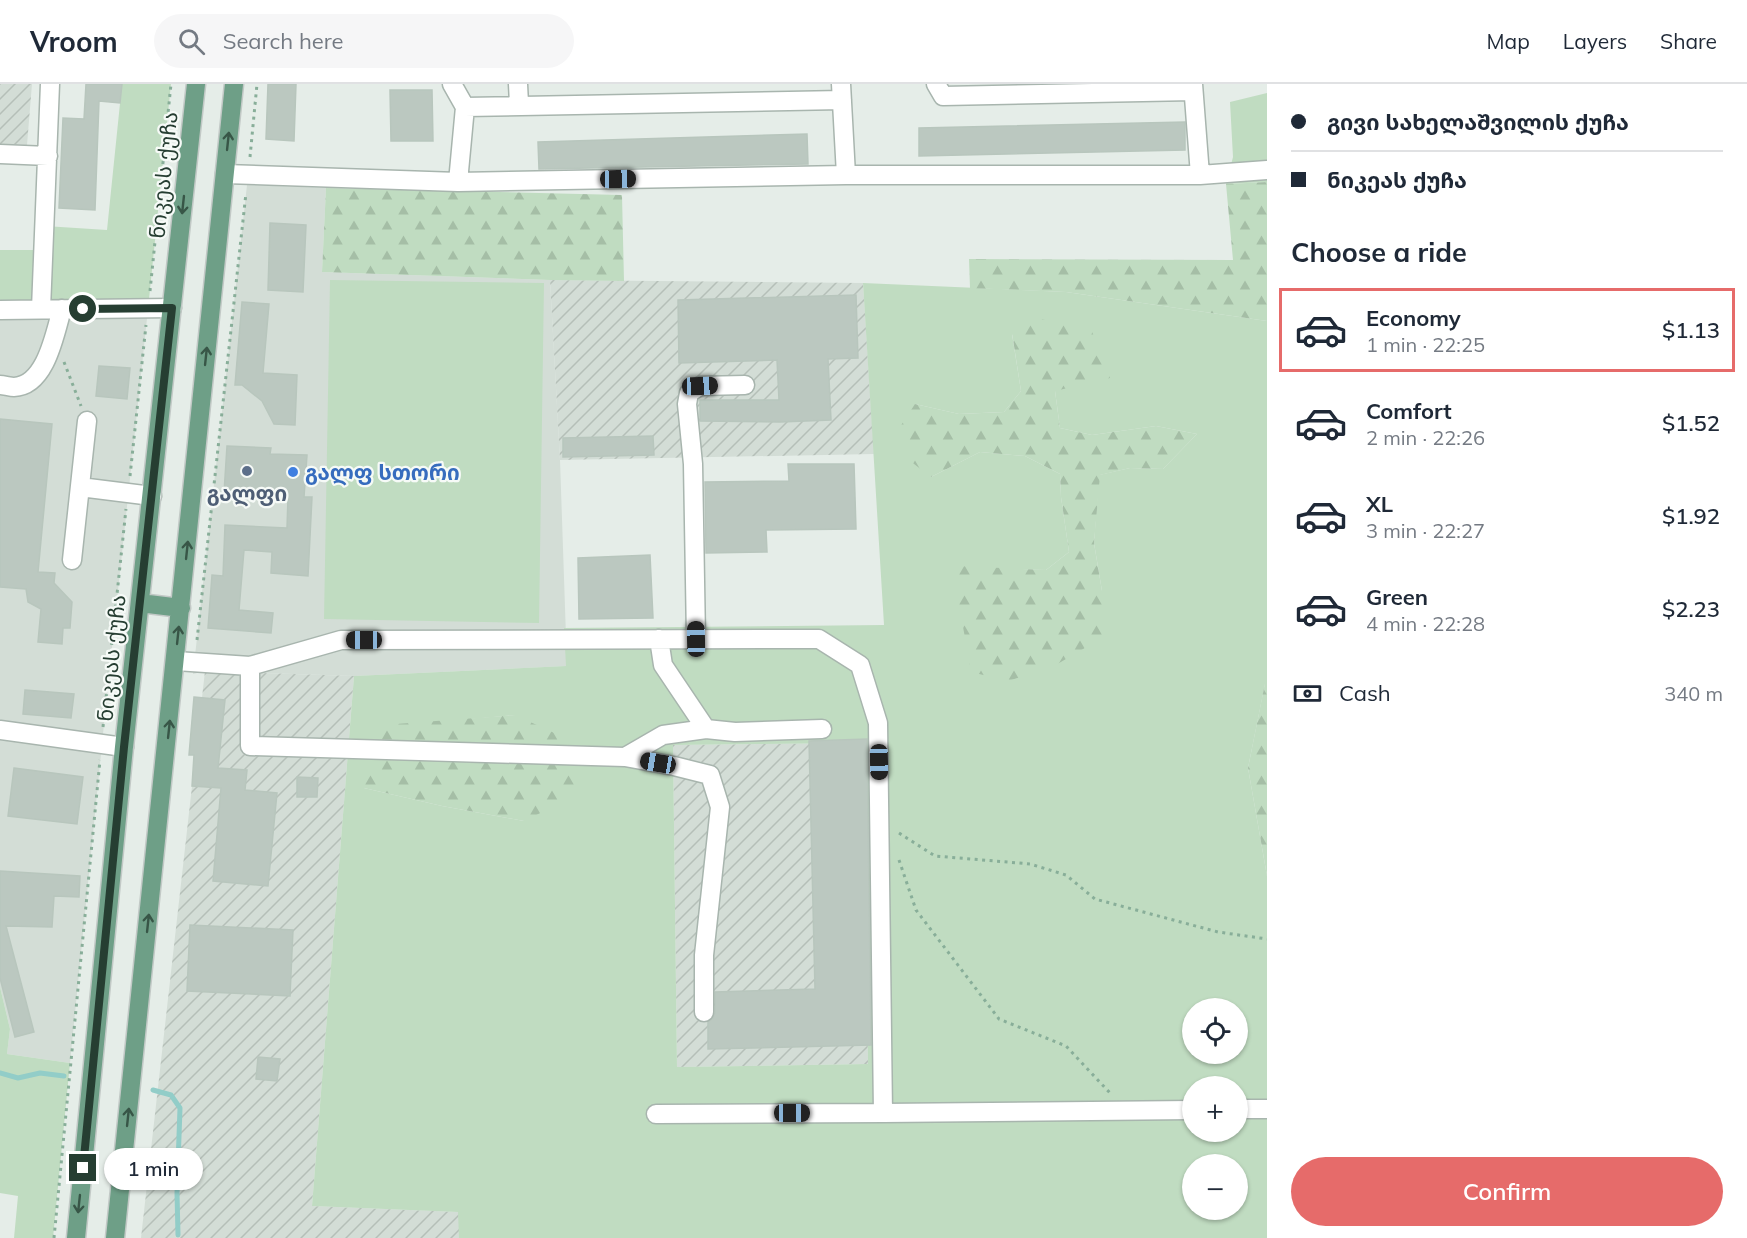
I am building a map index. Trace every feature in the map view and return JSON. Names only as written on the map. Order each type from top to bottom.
[{"type":"main road","name":"ნიკეას ქუჩა","points":[[76,1238],[124,747],[196,84]]},
{"type":"main road","points":[[115,1238],[234,84]]},
{"type":"main road","points":[[140,603],[181,608]]},
{"type":"street","points":[[41,309],[51,84]]},
{"type":"street","points":[[452,84],[465,107],[458,182]]},
{"type":"street","points":[[518,84],[519,105]]},
{"type":"street","points":[[936,84],[943,96],[1193,88],[1200,174]]},
{"type":"street","points":[[465,107],[673,93],[842,92],[846,176]]},
{"type":"street","points":[[0,154],[48,156]]},
{"type":"street","points":[[225,174],[458,182],[846,176],[1200,174],[1267,170]]},
{"type":"street","points":[[0,310],[172,308]]},
{"type":"street","points":[[0,385],[16,387],[33,379],[49,357],[62,309]]},
{"type":"street","points":[[696,639],[693,464],[687,404],[689,393],[700,386],[745,385]]},
{"type":"street","points":[[72,560],[87,421]]},
{"type":"street","points":[[80,487],[152,496]]},
{"type":"street","points":[[659,639],[663,664],[706,729]]},
{"type":"street","points":[[176,662],[250,666],[341,640],[819,639],[860,665],[878,723],[883,1113]]},
{"type":"street","points":[[250,666],[250,746],[626,757],[710,775],[720,807],[704,956],[704,1012]]},
{"type":"street","points":[[626,757],[663,735],[706,729],[735,732],[822,729]]},
{"type":"street","points":[[0,730],[124,747]]},
{"type":"street","points":[[1248,1109],[1267,1109]]},
{"type":"street","points":[[656,1114],[1182,1110]]},
{"type":"path","points":[[153,257],[171,84]]},
{"type":"path","points":[[194,662],[239,264]]},
{"type":"path","points":[[54,335],[87,421]]},
{"type":"path","points":[[54,1238],[107,694]]},
{"type":"path","points":[[880,821],[935,856],[1030,864],[1066,875],[1095,899],[1218,932],[1267,939]]},
{"type":"path","points":[[896,853],[916,910],[999,1019],[1066,1046],[1107,1090],[1134,1110]]},
{"type":"shaded area","points":[[0,84],[32,84],[27,145],[0,144]]},
{"type":"shaded area","points":[[247,185],[326,188],[322,272],[550,280],[560,460],[567,666],[354,676],[205,671],[193,674]]},
{"type":"shaded area","points":[[550,280],[863,283],[874,454],[560,460]]},
{"type":"shaded area","points":[[148,309],[70,1063],[7,1054],[10,1029],[0,987],[0,310]]},
{"type":"shaded area","points":[[205,671],[354,676],[312,1206],[459,1212],[459,1238],[141,1238]]},
{"type":"shaded area","points":[[865,743],[868,1064],[677,1067],[673,745]]},
{"type":"green space","points":[[122,84],[171,84],[148,309],[0,310],[0,250],[43,250],[45,226],[107,230]]},
{"type":"green space","points":[[1267,93],[1267,182],[1226,184],[1233,157],[1230,102]]},
{"type":"green space","points":[[1267,182],[1267,321],[1066,292],[970,288],[969,259],[1233,260],[1226,184]]},
{"type":"green space","points":[[326,188],[622,195],[624,281],[322,272]]},
{"type":"green space","points":[[330,280],[544,283],[539,623],[324,619]]},
{"type":"green space","points":[[863,283],[1066,292],[1267,321],[1267,683],[1248,768],[1267,876],[1267,1238],[459,1238],[458,1212],[312,1206],[354,676],[566,666],[564,628],[884,625]],"holes":[[[1012,334],[1055,391],[1060,428],[1092,435],[1156,426],[1197,434],[1163,469],[1130,468],[1099,475],[1094,543],[1102,591],[1003,569],[1046,570],[1069,552],[1060,474],[1025,456],[980,452],[931,477],[915,404],[959,414],[1004,412],[1021,391]],[[515,715],[524,821],[442,806],[364,788],[449,721]],[[864,743],[868,1064],[677,1067],[673,745]]]},
{"type":"green space","points":[[1030,317],[1091,329],[1110,378],[1055,391],[1060,428],[1092,435],[1156,426],[1197,434],[1163,469],[1130,468],[1100,475],[1094,543],[1107,635],[1054,666],[1008,681],[971,672],[956,587],[958,566],[1046,570],[1069,552],[1060,474],[1025,456],[980,452],[931,477],[905,457],[900,427],[915,404],[959,414],[1004,412],[1021,391],[1012,333]]},
{"type":"green space","points":[[1265,683],[1267,683],[1267,876],[1248,768]]},
{"type":"green space","points":[[515,715],[563,737],[577,795],[524,821],[442,806],[364,788],[369,726]]},
{"type":"green space","points":[[0,987],[10,1029],[7,1054],[70,1063],[53,1238],[14,1238],[18,1196],[0,1193]]},
{"type":"building","points":[[86,84],[122,84],[120,103],[99,101],[95,210],[59,208],[63,118],[84,119]]},
{"type":"building","points":[[268,84],[296,84],[294,141],[266,139]]},
{"type":"building","points":[[390,90],[432,90],[433,141],[391,141]]},
{"type":"building","points":[[1185,122],[1185,150],[919,156],[919,128]]},
{"type":"building","points":[[807,134],[808,164],[539,169],[538,142]]},
{"type":"building","points":[[270,223],[306,225],[303,292],[268,290]]},
{"type":"building","points":[[856,295],[858,358],[828,359],[831,420],[700,421],[700,400],[779,400],[777,360],[679,363],[678,300]]},
{"type":"building","points":[[242,302],[269,304],[263,373],[297,375],[295,425],[274,424],[262,401],[242,385],[235,385]]},
{"type":"building","points":[[99,366],[130,368],[127,399],[96,396]]},
{"type":"building","points":[[0,419],[52,424],[38,572],[55,573],[54,583],[72,602],[70,628],[63,628],[62,644],[38,642],[41,609],[28,602],[26,589],[0,587]]},
{"type":"building","points":[[653,436],[654,455],[563,457],[563,438]]},
{"type":"building","points":[[227,446],[271,448],[270,454],[307,455],[304,497],[312,497],[308,576],[271,573],[272,552],[244,550],[239,610],[273,613],[271,633],[208,628],[212,575],[223,576],[225,525],[287,528],[288,497],[224,493]]},
{"type":"building","points":[[788,464],[854,464],[856,529],[766,530],[767,552],[706,553],[705,482],[789,481]]},
{"type":"building","points":[[650,555],[653,618],[579,619],[578,558]]},
{"type":"building","points":[[25,690],[74,694],[71,718],[23,714]]},
{"type":"building","points":[[194,697],[225,700],[218,768],[247,770],[245,790],[277,793],[268,886],[213,881],[221,788],[192,786],[194,755],[189,755]]},
{"type":"building","points":[[867,739],[871,1045],[708,1049],[708,1022],[715,1013],[715,992],[815,989],[809,741]]},
{"type":"building","points":[[14,768],[83,777],[77,824],[8,816]]},
{"type":"building","points":[[297,777],[318,778],[317,797],[297,797]]},
{"type":"building","points":[[0,871],[80,876],[79,897],[54,896],[52,927],[6,926],[34,1032],[15,1037],[0,978]]},
{"type":"building","points":[[190,925],[293,930],[290,996],[187,991]]},
{"type":"building","points":[[258,1057],[280,1059],[277,1081],[256,1079]]},
{"type":"waterway","points":[[0,1073],[18,1078],[40,1073],[64,1076]]},
{"type":"waterway","points":[[153,1090],[171,1095],[180,1108],[178,1235]]},
{"type":"place","name":"გალფი","points":[[247,471]]},
{"type":"place","name":"გალფ სთორი","points":[[293,472]]},
{"type":"route","points":[[83,309],[172,308],[124,747],[83,1168]]}]
